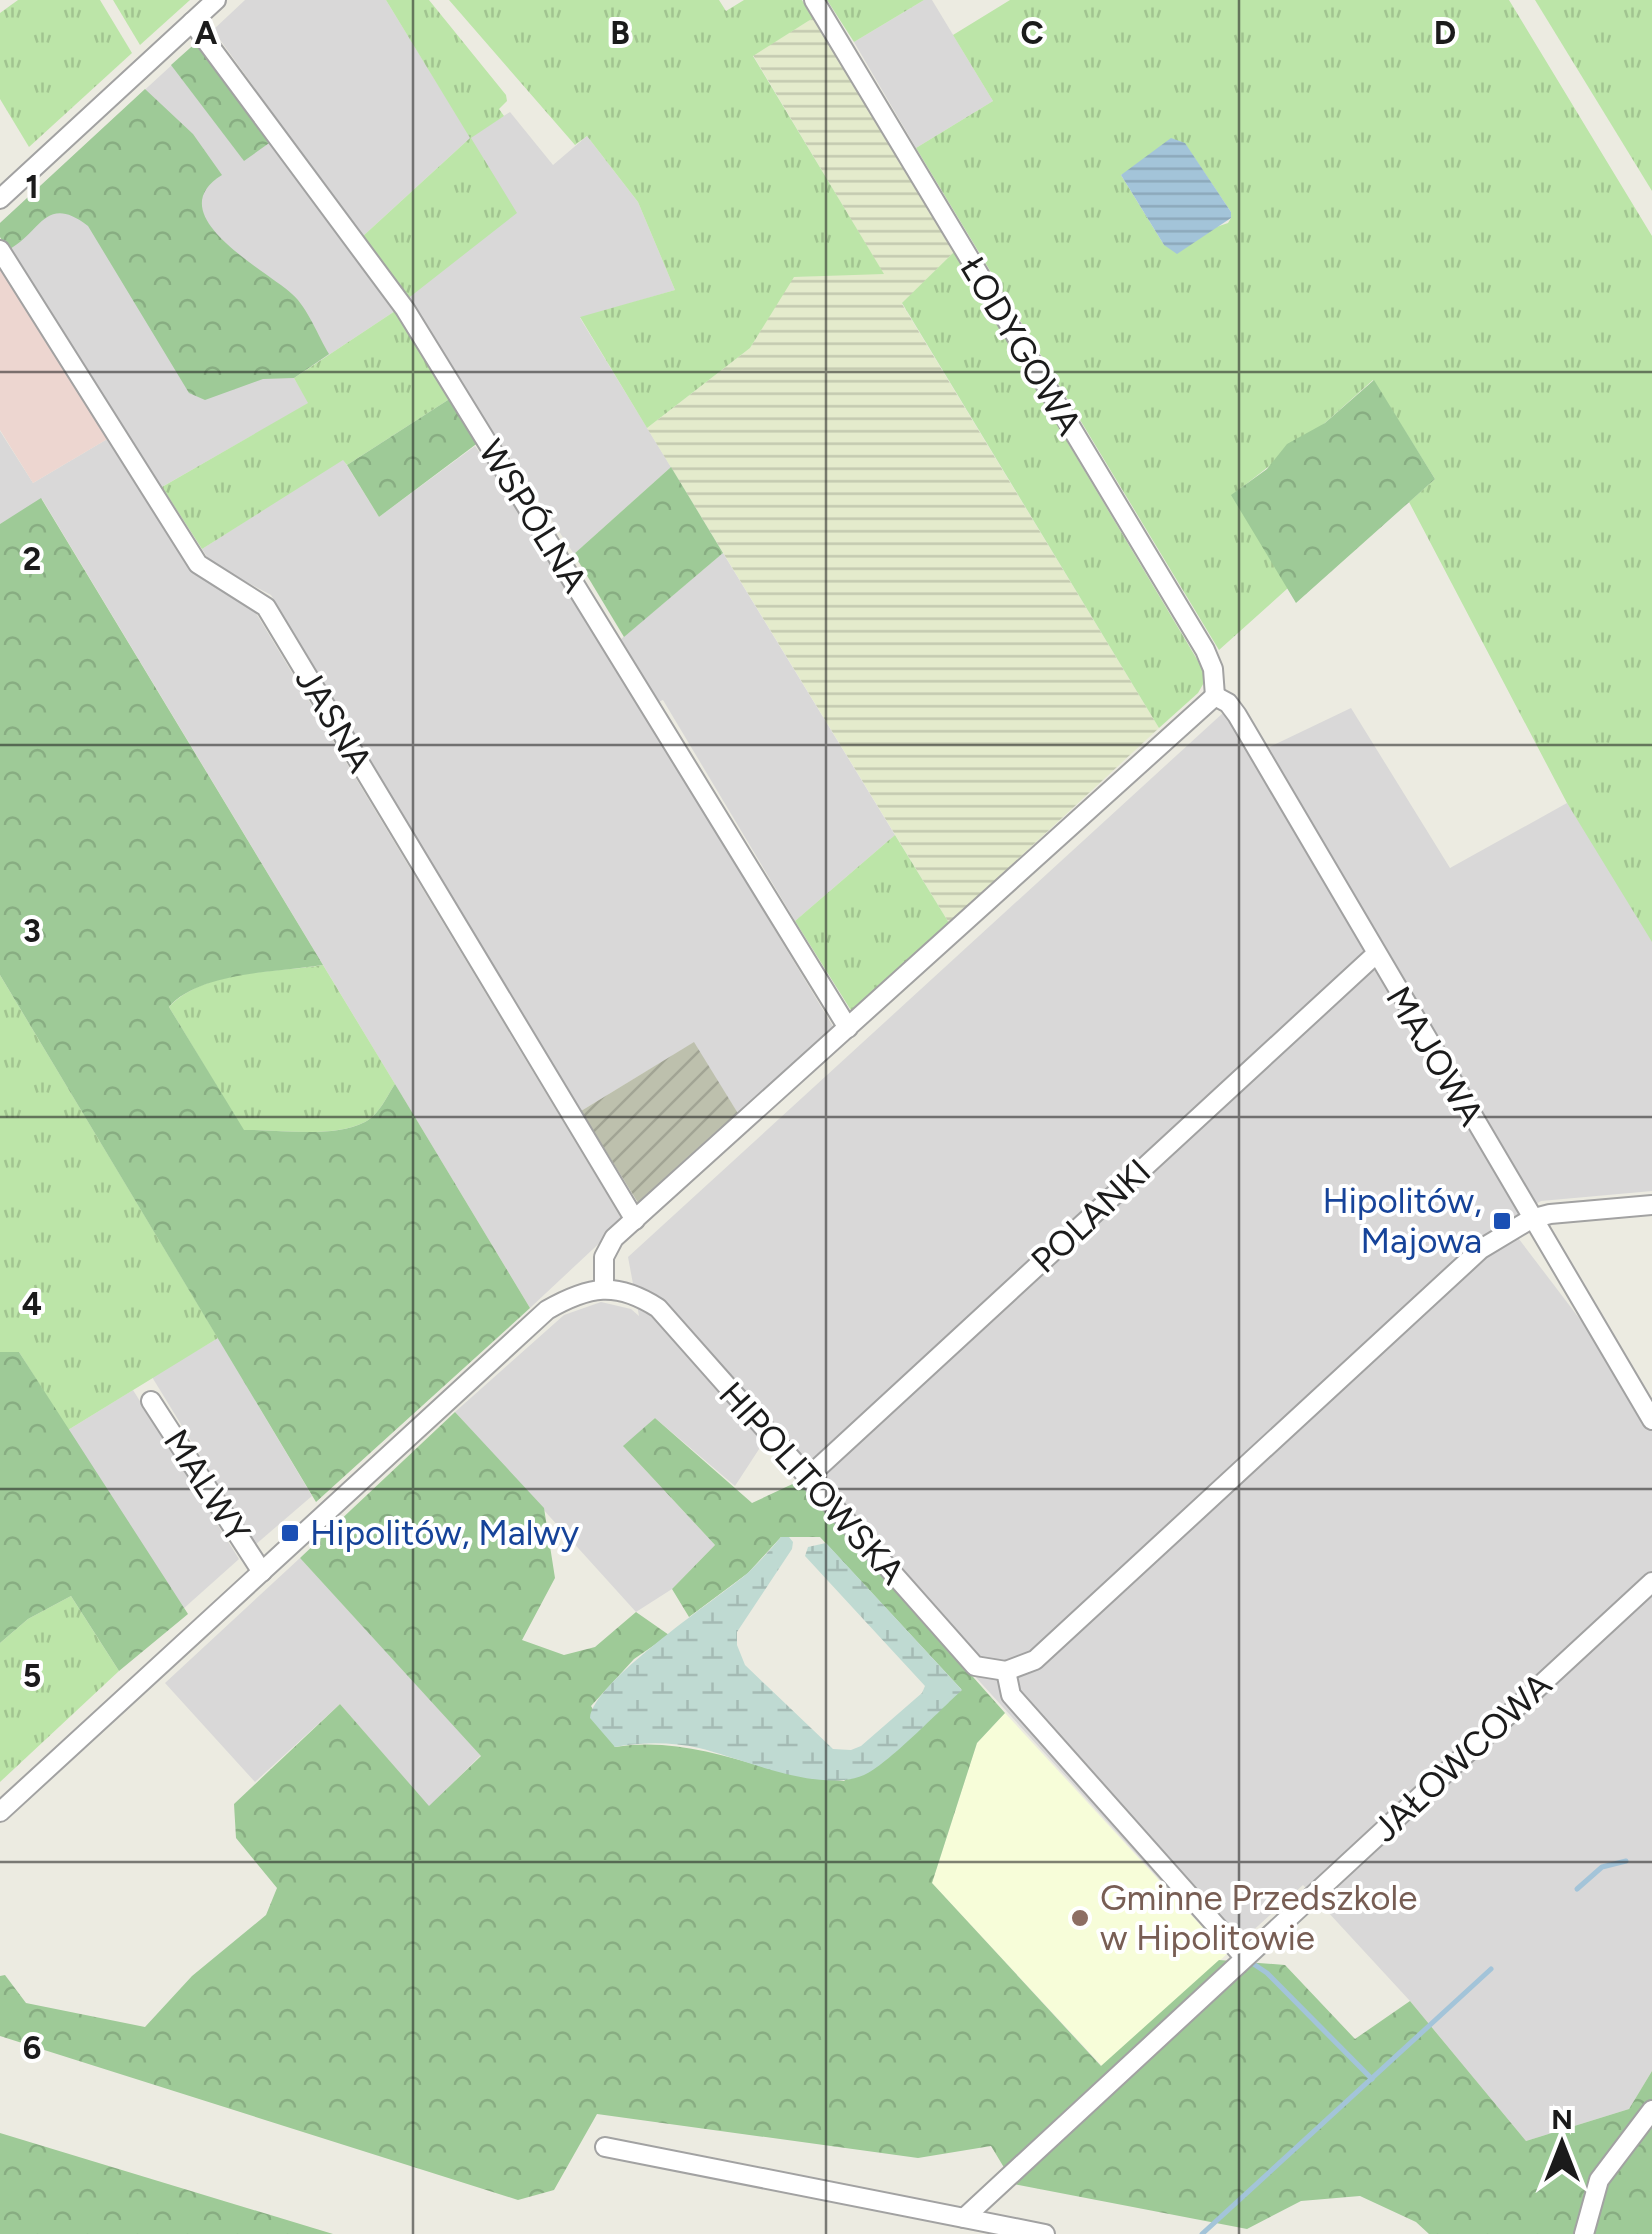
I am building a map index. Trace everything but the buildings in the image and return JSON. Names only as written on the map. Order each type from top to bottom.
[{"type":"street","points":[[0,199],[216,0]]},
{"type":"street","name":"ŁODYGOWA","points":[[814,0],[1205,650],[1213,669],[1214,696]]},
{"type":"street","name":"WSPÓLNA","points":[[192,22],[405,309],[848,1028]]},
{"type":"street","name":"JASNA","points":[[0,250],[198,564],[266,607],[635,1220]]},
{"type":"street","points":[[0,1812],[547,1310],[570,1296],[604,1289],[608,1244],[1214,696]]},
{"type":"street","name":"MAJOWA","points":[[1214,696],[1228,703],[1236,715],[1652,1420]]},
{"type":"street","name":"POLANKI","points":[[807,1478],[1376,954]]},
{"type":"street","points":[[1244,1957],[1011,1695],[1006,1672],[1034,1660],[1481,1248],[1532,1219],[1652,1205]]},
{"type":"street","name":"HIPOLITOWSKA","points":[[604,1289],[630,1292],[658,1308],[975,1666],[1006,1672]]},
{"type":"street","name":"MALWY","points":[[151,1401],[262,1572]]},
{"type":"street","name":"JAŁOWCOWA","points":[[964,2218],[1652,1582]]},
{"type":"street","points":[[1584,2234],[1598,2180],[1652,2110]]},
{"type":"street","points":[[606,2147],[1045,2234]]},
{"type":"shaded area","points":[[245,0],[386,0],[470,137],[510,112],[553,165],[587,136],[638,202],[675,290],[580,318],[671,467],[574,554],[406,300],[470,138],[362,237],[213,30]]},
{"type":"shaded area","points":[[924,0],[932,0],[993,101],[916,148],[854,42]]},
{"type":"shaded area","points":[[813,18],[954,252],[902,304],[1159,728],[949,923],[647,428],[750,348],[793,277],[883,273],[753,55]]},
{"type":"shaded area","points":[[199,40],[395,311],[294,378],[309,403],[160,488],[0,237],[0,223]]},
{"type":"shaded area","points":[[1171,138],[1185,143],[1231,212],[1231,218],[1177,254],[1164,245],[1121,175]]},
{"type":"shaded area","points":[[0,268],[109,438],[33,483],[0,430]]},
{"type":"shaded area","points":[[0,431],[33,483],[109,438],[195,574],[253,608],[623,1221],[530,1308],[42,499],[0,524]]},
{"type":"shaded area","points":[[475,446],[528,522],[834,1028],[739,1115],[693,1043],[581,1111],[271,595],[211,563],[202,549],[343,459],[379,517]]},
{"type":"shaded area","points":[[723,553],[895,835],[795,921],[663,700],[658,702],[621,639]]},
{"type":"shaded area","points":[[1227,704],[1257,753],[1351,708],[1450,868],[1567,803],[1652,936],[1652,1191],[1541,1201],[1506,1222],[1652,1414],[1652,2071],[1629,2109],[1526,2141],[1410,2001],[1303,1885],[1227,1954],[763,1443],[735,1486],[655,1418],[624,1447],[715,1545],[672,1589],[636,1612],[455,1412],[564,1315],[601,1302],[631,1309],[639,1316],[628,1257],[1224,712]]},
{"type":"shaded area","points":[[694,1042],[739,1115],[640,1206],[581,1111]]},
{"type":"shaded area","points":[[218,1338],[312,1496],[255,1545],[152,1377]]},
{"type":"shaded area","points":[[133,1390],[239,1559],[183,1609],[68,1430]]},
{"type":"shaded area","points":[[300,1558],[481,1755],[429,1807],[340,1704],[255,1782],[165,1683]]},
{"type":"shaded area","name":"Gminne Przedszkole w Hipolitowie","points":[[1005,1713],[1227,1954],[1102,2066],[932,1883],[977,1743]]},
{"type":"green space","points":[[18,0],[100,0],[132,53],[29,147],[0,99],[0,13]]},
{"type":"green space","points":[[113,0],[190,0],[140,45]]},
{"type":"green space","points":[[386,0],[429,0],[506,95],[507,101],[499,109],[504,116],[471,138],[517,213],[406,300],[362,237],[470,138]]},
{"type":"green space","points":[[449,0],[719,0],[726,11],[744,0],[802,0],[813,18],[753,56],[884,274],[794,277],[750,348],[647,428],[580,317],[675,290],[638,202],[587,136],[575,145]]},
{"type":"green space","points":[[827,0],[924,0],[854,42]]},
{"type":"green space","points":[[1010,0],[1509,0],[1652,236],[1652,942],[1567,803],[1409,502],[1435,479],[1373,380],[1232,495],[1288,588],[1219,650],[916,148],[993,101],[953,35]],"holes":[[[1185,144],[1231,212],[1228,223],[1164,245],[1121,175]]]},
{"type":"green space","points":[[1535,0],[1652,0],[1652,191]]},
{"type":"green space","points":[[199,40],[272,141],[244,161],[171,65]]},
{"type":"green space","points":[[145,89],[193,134],[222,175],[205,191],[202,207],[209,224],[242,257],[298,300],[329,354],[294,378],[263,379],[205,400],[189,393],[88,226],[62,213],[44,219],[8,250],[0,237],[0,223]]},
{"type":"green space","points":[[954,252],[1204,671],[1206,679],[1198,693],[1159,728],[902,303]]},
{"type":"green space","points":[[395,311],[451,398],[347,465],[343,460],[202,549],[162,487],[308,403],[294,378]]},
{"type":"green space","points":[[1374,380],[1435,479],[1296,603],[1231,495],[1267,469],[1287,444],[1325,423]]},
{"type":"green space","points":[[451,398],[479,442],[379,517],[347,465]]},
{"type":"green space","points":[[671,467],[723,553],[624,637],[574,554]]},
{"type":"green space","points":[[41,498],[323,965],[219,980],[182,995],[169,1007],[244,1130],[322,1132],[352,1127],[374,1115],[395,1084],[530,1308],[316,1502],[0,975],[0,524]]},
{"type":"green space","points":[[895,835],[949,923],[852,1012],[795,921]]},
{"type":"green space","points":[[323,965],[395,1084],[374,1115],[351,1127],[321,1132],[243,1130],[169,1007],[184,995],[221,979]]},
{"type":"green space","points":[[0,975],[218,1338],[68,1430],[19,1352],[0,1352]]},
{"type":"green space","points":[[0,1352],[19,1352],[188,1614],[119,1671],[71,1596],[28,1619],[0,1643]]},
{"type":"green space","points":[[455,1412],[544,1508],[555,1578],[522,1640],[564,1655],[595,1647],[636,1612],[669,1635],[634,1659],[591,1706],[615,1747],[682,1747],[790,1774],[844,1781],[962,1690],[820,1537],[781,1537],[748,1573],[689,1617],[672,1589],[715,1545],[623,1446],[655,1418],[752,1503],[799,1481],[1005,1713],[977,1743],[932,1883],[1101,2066],[1219,1960],[1285,1965],[1355,2039],[1410,2001],[1526,2141],[1629,2109],[1652,2071],[1652,2234],[1429,2234],[1416,2222],[1360,2196],[1301,2201],[1247,2229],[1014,2184],[991,2146],[918,2158],[597,2114],[554,2190],[518,2200],[0,2036],[0,1976],[5,1975],[26,2003],[145,2027],[192,1976],[266,1915],[277,1888],[236,1838],[234,1804],[340,1704],[429,1806],[481,1756],[300,1558]]},
{"type":"green space","points":[[781,1537],[789,1537],[792,1549],[737,1632],[737,1645],[745,1665],[833,1749],[861,1746],[922,1693],[925,1686],[805,1556],[808,1547],[826,1543],[962,1690],[886,1761],[864,1775],[846,1780],[804,1778],[689,1746],[657,1743],[615,1747],[590,1718],[610,1685],[681,1623],[743,1577]]},
{"type":"green space","points":[[71,1596],[119,1671],[0,1782],[0,1643],[28,1619]]},
{"type":"green space","points":[[0,2133],[333,2234],[0,2234]]},
{"type":"waterway","points":[[1577,1889],[1602,1867],[1626,1861]]},
{"type":"waterway","points":[[1252,1963],[1267,1973],[1372,2079]]},
{"type":"waterway","points":[[1202,2234],[1491,1969]]},
{"type":"place","name":"Hipolitów, Majowa","points":[[1502,1221]]},
{"type":"place","name":"Hipolitów, Malwy","points":[[290,1533]]},
{"type":"place","name":"Gminne Przedszkole w Hipolitowie","points":[[1080,1918]]}]
